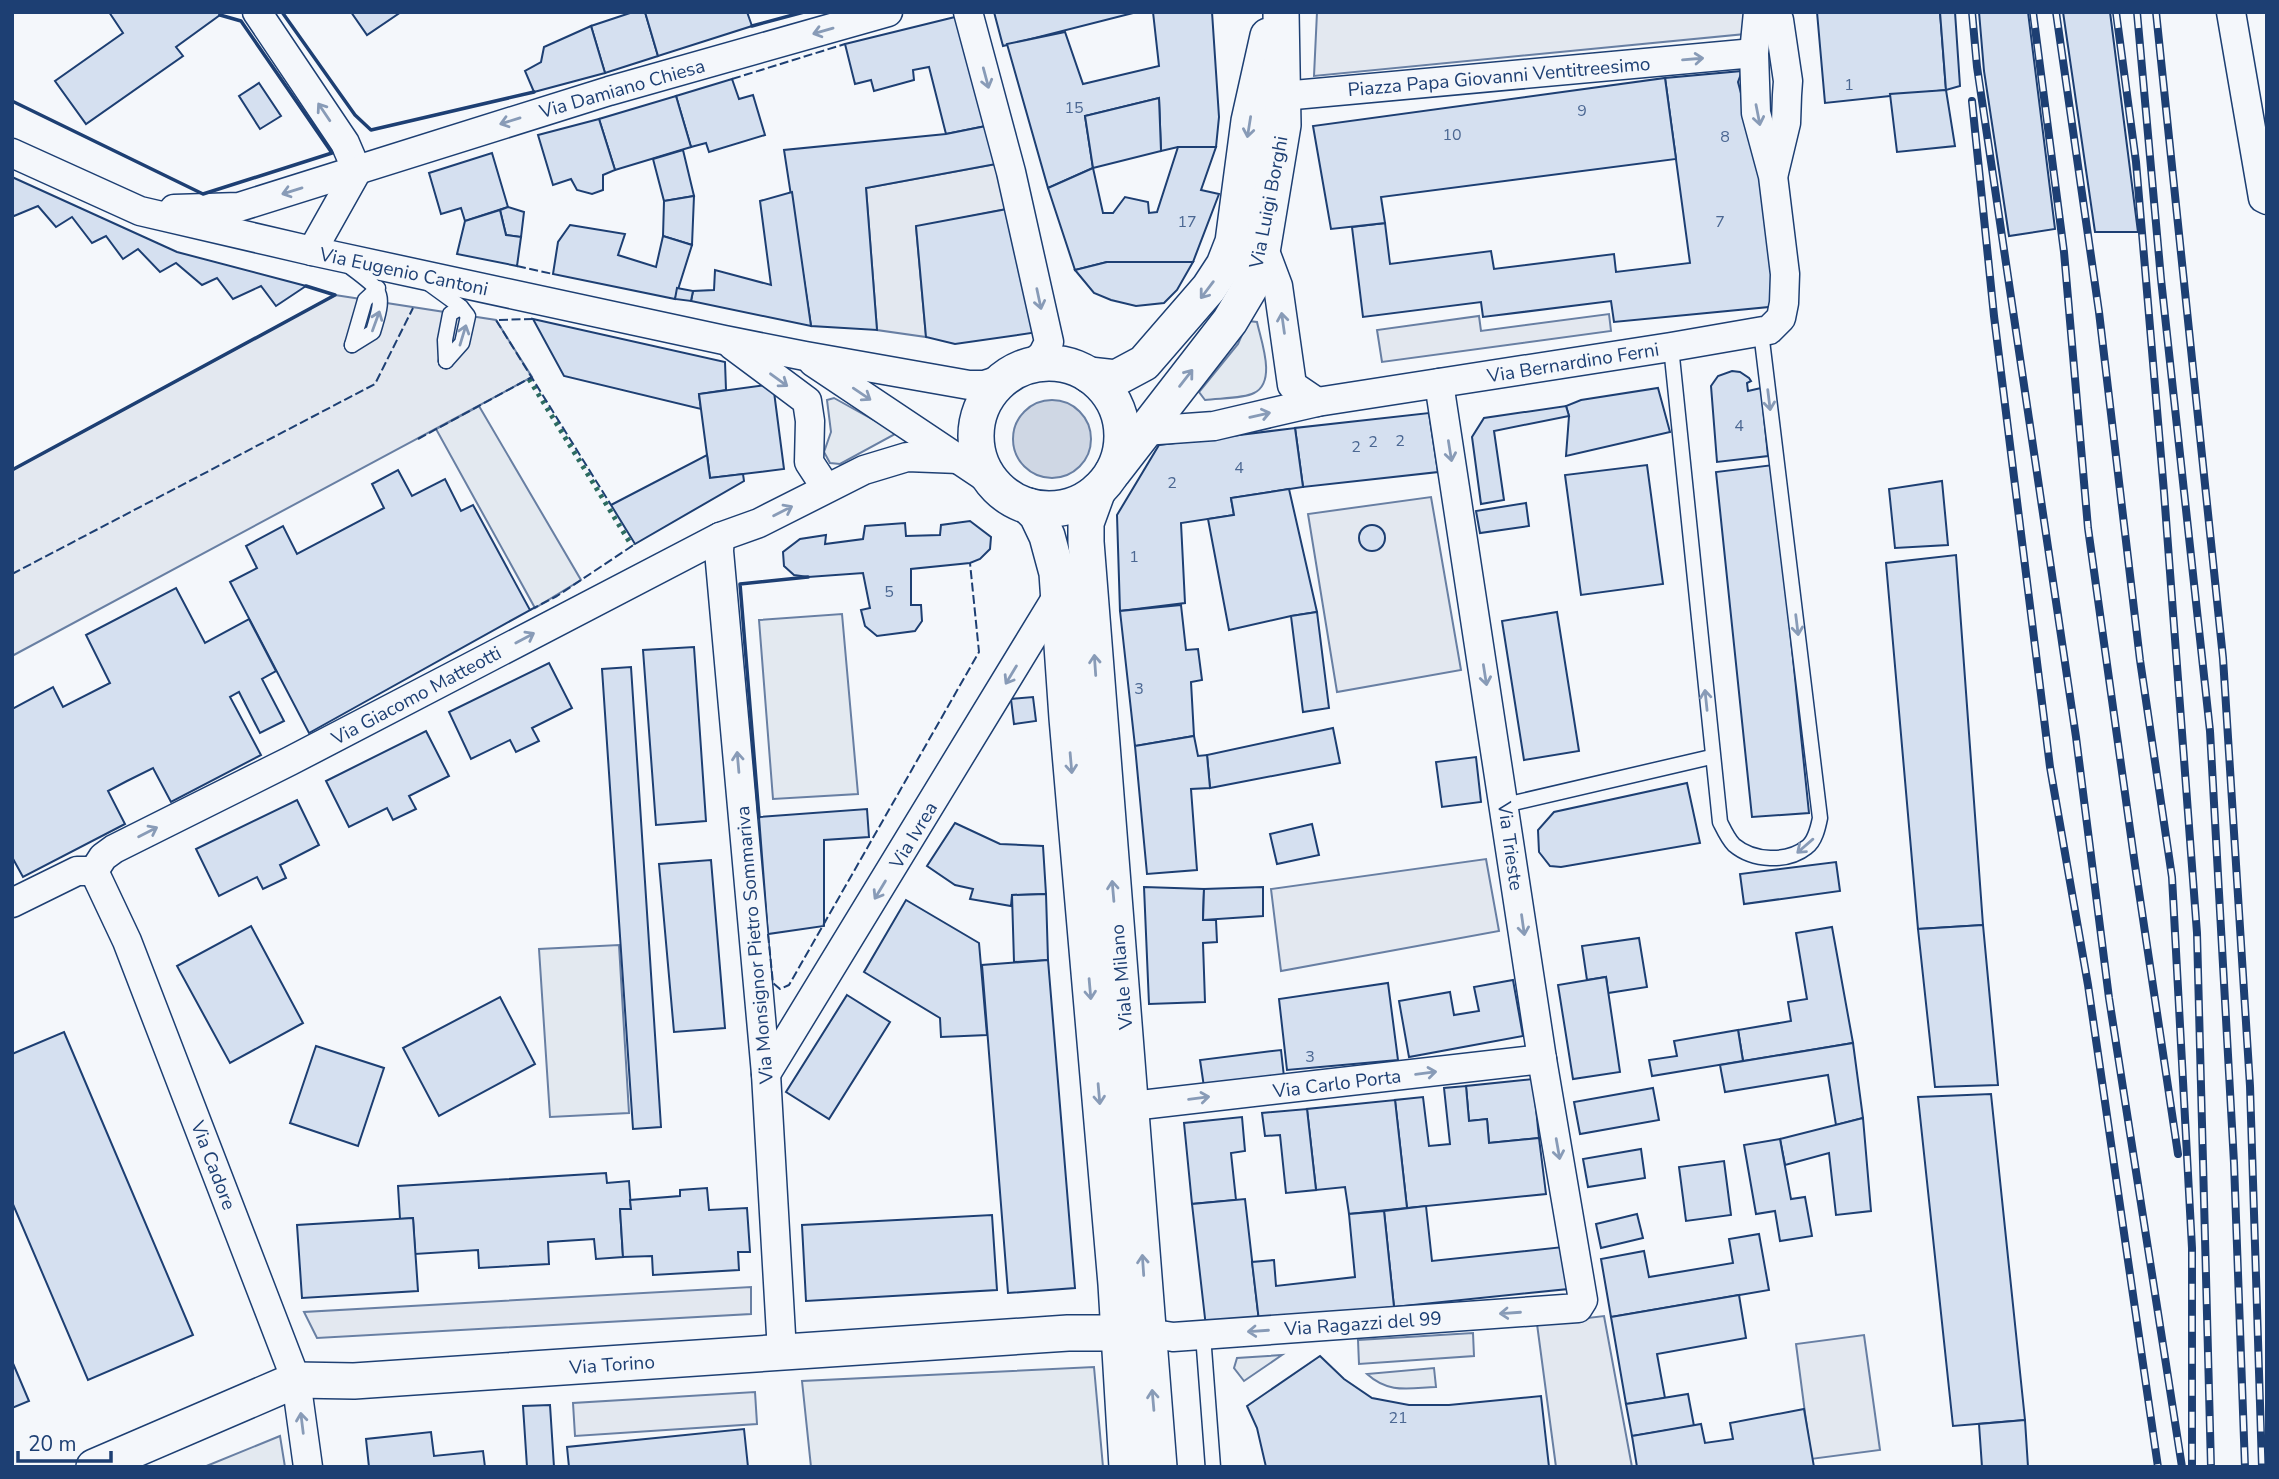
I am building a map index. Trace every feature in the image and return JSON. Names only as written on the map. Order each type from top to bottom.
[{"type":"street","points":[[257,12],[345,143],[357,171],[323,253]]},
{"type":"street","name":"Via Damiano Chiesa","points":[[140,211],[239,207],[609,91],[888,12]]},
{"type":"street","points":[[968,12],[1011,172],[1049,342],[1043,354],[1018,372],[986,399],[977,425],[979,457],[991,481],[1007,496],[1028,506],[1063,508],[1079,503],[1105,481],[1121,444],[1120,421],[1109,395],[1088,375],[1064,365],[1048,363],[1018,372]]},
{"type":"street","name":"Via Luigi Borghi","points":[[1088,375],[1116,378],[1144,363],[1201,298],[1224,265],[1233,242],[1249,121],[1273,12]]},
{"type":"street","name":"Via Luigi Borghi","points":[[1105,481],[1230,321],[1252,284],[1264,246],[1283,125],[1281,12]]},
{"type":"street","points":[[1758,12],[1754,53],[1756,113],[1773,176],[1785,274],[1781,318],[1769,330],[1761,332]]},
{"type":"street","points":[[1773,176],[1786,123],[1788,81],[1779,20],[1774,12]]},
{"type":"street","points":[[2231,12],[2263,198],[2267,200]]},
{"type":"street","name":"Piazza Papa Giovanni Ventitreesimo","points":[[1283,96],[1754,53]]},
{"type":"street","points":[[1262,63],[1283,96]]},
{"type":"street","name":"Via Eugenio Cantoni","points":[[12,153],[140,211],[323,253],[724,340],[969,385],[984,384],[1018,372]]},
{"type":"street","points":[[1264,246],[1278,286],[1292,385],[1317,402]]},
{"type":"street","name":"Via Bernardino Ferni","points":[[1144,431],[1214,426],[1317,402],[1761,332]]},
{"type":"street","points":[[724,340],[807,401],[810,421],[809,462],[826,488]]},
{"type":"street","name":"Via Eugenio Cantoni","points":[[805,356],[991,481]]},
{"type":"street","name":"Via Trieste","points":[[1439,383],[1542,1059],[1583,1300],[1578,1308]]},
{"type":"street","name":"Via Giacomo Matteotti","points":[[94,871],[103,857],[114,849],[290,761],[720,537],[759,523],[864,470],[907,457],[960,459]]},
{"type":"street","name":"Viale Milano","points":[[1105,481],[1086,523],[1086,542],[1132,1106],[1134,1333],[1127,1467]]},
{"type":"street","name":"Viale Milano","points":[[1028,506],[1037,515],[1056,562],[1134,1333],[1160,1467]]},
{"type":"street","name":"Via Monsignor Pietro Sommariva","points":[[720,537],[719,551],[766,1074],[782,1352]]},
{"type":"street","name":"Via Ivrea","points":[[766,1074],[1058,595]]},
{"type":"street","points":[[12,903],[77,871],[94,871]]},
{"type":"street","name":"Via Cadore","points":[[94,871],[127,941],[296,1380],[308,1467]]},
{"type":"street","name":"Via Carlo Porta","points":[[1132,1106],[1542,1059]]},
{"type":"street","name":"Via Ragazzi del 99","points":[[1134,1333],[1173,1337],[1578,1308]]},
{"type":"street","name":"Via Torino","points":[[94,1467],[296,1380],[354,1381],[1068,1333],[1134,1333]]},
{"type":"lane","points":[[323,253],[378,288]]},
{"type":"lane","points":[[415,273],[461,307]]},
{"type":"lane","points":[[1671,347],[1711,757],[1720,822],[1732,844],[1758,857],[1794,854],[1808,846],[1816,834],[1821,818],[1761,332]]},
{"type":"lane","points":[[1505,805],[1711,757]]},
{"type":"lane","points":[[1203,1335],[1213,1467]]},
{"type":"shaded area","points":[[1317,12],[1744,12],[1745,34],[1314,76]]},
{"type":"shaded area","points":[[996,164],[1007,209],[916,227],[926,337],[877,330],[866,188]]},
{"type":"shaded area","points":[[335,295],[496,320],[532,377],[12,656],[12,470]]},
{"type":"shaded area","points":[[1609,314],[1611,331],[1382,362],[1377,330],[1479,316],[1481,331]]},
{"type":"shaded area","points":[[1248,321],[1257,322],[1264,350],[1266,371],[1261,388],[1244,396],[1205,400],[1199,392],[1238,344]]},
{"type":"shaded area","points":[[834,398],[897,433],[840,464],[830,463],[824,452],[831,432],[827,400]]},
{"type":"shaded area","points":[[1052,400],[1067,403],[1079,412],[1088,424],[1091,439],[1088,454],[1079,466],[1067,475],[1052,478],[1037,475],[1025,466],[1016,454],[1013,439],[1016,424],[1025,412],[1037,403]]},
{"type":"shaded area","points":[[479,406],[581,580],[535,608],[436,429]]},
{"type":"shaded area","points":[[1431,497],[1461,670],[1337,692],[1308,514]]},
{"type":"shaded area","points":[[842,614],[858,794],[773,799],[759,620]]},
{"type":"shaded area","points":[[1486,859],[1499,931],[1281,971],[1271,889]]},
{"type":"shaded area","points":[[619,945],[629,1113],[550,1117],[539,949]]},
{"type":"shaded area","points":[[751,1287],[751,1314],[317,1338],[304,1312]]},
{"type":"shaded area","points":[[1604,1316],[1632,1467],[1556,1467],[1537,1324]]},
{"type":"shaded area","points":[[1473,1333],[1474,1356],[1359,1364],[1358,1340]]},
{"type":"shaded area","points":[[1864,1335],[1880,1450],[1811,1459],[1796,1344]]},
{"type":"shaded area","points":[[1282,1355],[1244,1381],[1234,1368],[1237,1358]]},
{"type":"shaded area","points":[[1094,1367],[1103,1467],[811,1467],[802,1381]]},
{"type":"shaded area","points":[[1434,1368],[1436,1387],[1391,1387],[1367,1374]]},
{"type":"shaded area","points":[[755,1392],[757,1424],[575,1436],[573,1403]]},
{"type":"shaded area","points":[[280,1436],[285,1467],[204,1467]]},
{"type":"building","points":[[109,12],[218,12],[220,15],[176,47],[183,56],[86,124],[55,81],[123,33]]},
{"type":"building","points":[[351,12],[401,12],[367,35]]},
{"type":"building","points":[[633,12],[645,12],[658,56],[605,73],[591,26]]},
{"type":"building","points":[[645,12],[747,12],[752,26],[658,56]]},
{"type":"building","points":[[994,12],[1137,12],[1003,46]]},
{"type":"building","points":[[1153,12],[1212,12],[1219,117],[1216,147],[1178,147],[1161,151],[1159,98],[1085,116],[1093,168],[1048,188],[1007,44],[1065,32],[1083,84],[1159,66]]},
{"type":"building","points":[[1817,12],[1940,12],[1946,90],[1825,103]]},
{"type":"building","points":[[1940,12],[1955,12],[1960,86],[1946,90]]},
{"type":"building","points":[[1979,12],[2028,12],[2055,229],[2009,236],[1984,71]]},
{"type":"building","points":[[2063,12],[2110,12],[2138,232],[2095,232]]},
{"type":"building","points":[[955,17],[986,126],[946,134],[929,67],[913,70],[914,80],[874,91],[871,80],[855,84],[845,44]]},
{"type":"building","points":[[591,26],[605,73],[534,92],[525,71],[541,62],[544,47]]},
{"type":"building","points":[[1742,71],[1738,82],[1763,176],[1779,306],[1614,322],[1611,301],[1483,317],[1481,302],[1363,317],[1352,227],[1385,223],[1390,264],[1491,251],[1494,269],[1614,254],[1616,272],[1690,263],[1665,78]]},
{"type":"building","points":[[1665,78],[1676,159],[1381,197],[1385,223],[1331,229],[1313,126]]},
{"type":"building","points":[[732,79],[739,99],[753,95],[765,135],[709,152],[706,143],[691,147],[676,96]]},
{"type":"building","points":[[259,83],[281,116],[260,129],[239,96]]},
{"type":"building","points":[[1946,90],[1955,146],[1897,152],[1890,94]]},
{"type":"building","points":[[676,96],[691,147],[615,170],[599,119]]},
{"type":"building","points":[[1159,98],[1161,151],[1093,168],[1085,116]]},
{"type":"building","points":[[599,119],[615,170],[603,175],[603,190],[592,194],[577,190],[571,179],[553,185],[538,135]]},
{"type":"building","points":[[986,126],[996,164],[866,188],[877,330],[811,326],[784,150],[946,134]]},
{"type":"building","points":[[1178,147],[1216,147],[1201,190],[1219,194],[1193,262],[1107,262],[1075,270],[1048,188],[1093,168],[1103,213],[1113,213],[1125,197],[1148,202],[1149,213],[1157,212]]},
{"type":"building","points":[[683,150],[694,196],[664,201],[653,159]]},
{"type":"building","points":[[492,153],[508,207],[465,221],[461,208],[441,214],[429,173]]},
{"type":"building","points":[[12,177],[177,252],[306,286],[276,306],[261,286],[233,299],[217,278],[202,285],[176,263],[160,272],[138,249],[123,259],[106,236],[92,243],[72,217],[56,227],[38,206],[14,216]]},
{"type":"building","points":[[792,192],[811,326],[691,301],[693,291],[714,290],[715,270],[771,285],[760,201]]},
{"type":"building","points":[[694,196],[692,245],[663,236],[664,201]]},
{"type":"building","points":[[508,207],[524,212],[521,237],[506,235],[500,210]]},
{"type":"building","points":[[1007,209],[1038,332],[955,344],[926,337],[916,226]]},
{"type":"building","points":[[500,210],[506,235],[521,237],[517,266],[457,254],[465,221]]},
{"type":"building","points":[[570,225],[625,234],[618,255],[656,267],[663,236],[692,245],[675,299],[553,274],[558,242]]},
{"type":"building","points":[[1107,262],[1193,262],[1177,290],[1164,303],[1136,306],[1094,293],[1075,270]]},
{"type":"building","points":[[677,288],[693,291],[691,301],[675,299]]},
{"type":"building","points":[[533,319],[725,362],[726,390],[699,394],[701,409],[564,376]]},
{"type":"building","points":[[1732,371],[1740,372],[1749,378],[1751,381],[1747,383],[1748,391],[1761,388],[1768,456],[1717,462],[1711,386],[1718,376]]},
{"type":"building","points":[[773,384],[784,469],[710,478],[699,394]]},
{"type":"building","points":[[1658,388],[1670,432],[1566,456],[1569,416],[1566,406],[1581,400]]},
{"type":"building","points":[[1566,406],[1569,416],[1494,431],[1504,500],[1481,504],[1472,437],[1484,418]]},
{"type":"building","points":[[1429,413],[1438,472],[1303,487],[1295,428]]},
{"type":"building","points":[[1295,428],[1303,487],[1231,498],[1234,515],[1181,523],[1185,603],[1120,611],[1117,515],[1159,445]]},
{"type":"building","points":[[707,455],[710,478],[743,474],[744,481],[635,544],[611,505]]},
{"type":"building","points":[[1647,465],[1663,584],[1581,595],[1565,475]]},
{"type":"building","points":[[1773,465],[1809,813],[1752,817],[1716,472]]},
{"type":"building","points":[[398,470],[412,496],[445,479],[461,511],[473,505],[530,610],[309,733],[230,582],[257,568],[246,546],[283,526],[297,554],[384,508],[372,484]]},
{"type":"building","points":[[1942,481],[1948,545],[1895,548],[1889,489]]},
{"type":"building","points":[[1289,489],[1317,612],[1229,630],[1208,519],[1234,515],[1231,498]]},
{"type":"building","points":[[1526,503],[1529,526],[1480,533],[1476,511]]},
{"type":"building","points":[[970,521],[991,537],[990,549],[980,559],[970,563],[911,569],[911,605],[921,605],[922,621],[915,631],[877,636],[865,626],[861,610],[870,608],[863,573],[808,577],[794,575],[784,566],[783,552],[800,539],[826,535],[825,544],[863,539],[865,526],[905,523],[906,536],[940,535],[941,525]]},
{"type":"building","points":[[1372,525],[1381,529],[1385,538],[1381,547],[1372,551],[1363,547],[1359,538],[1363,529]]},
{"type":"building","points":[[1956,555],[1983,925],[1918,929],[1886,563]]},
{"type":"building","points":[[176,588],[205,643],[249,619],[276,671],[262,679],[284,721],[260,733],[239,692],[230,697],[261,755],[171,802],[153,768],[127,781],[108,791],[125,824],[23,877],[12,857],[12,709],[53,687],[63,707],[110,683],[86,635]]},
{"type":"building","points":[[1181,605],[1186,650],[1198,649],[1202,680],[1191,682],[1194,736],[1135,746],[1120,611]]},
{"type":"building","points":[[1317,612],[1329,708],[1303,712],[1291,616]]},
{"type":"building","points":[[1557,612],[1579,751],[1524,760],[1502,621]]},
{"type":"building","points":[[694,647],[706,821],[656,825],[643,650]]},
{"type":"building","points":[[549,663],[572,708],[532,728],[539,741],[516,752],[510,740],[471,759],[449,712]]},
{"type":"building","points":[[631,667],[661,1127],[633,1129],[602,669]]},
{"type":"building","points":[[1033,697],[1036,721],[1014,724],[1011,699]]},
{"type":"building","points":[[1333,728],[1340,763],[1210,788],[1207,755]]},
{"type":"building","points":[[426,731],[449,776],[409,796],[416,809],[393,820],[387,808],[349,827],[326,781]]},
{"type":"building","points":[[1194,736],[1198,756],[1207,755],[1210,788],[1191,789],[1197,870],[1147,874],[1135,746]]},
{"type":"building","points":[[1476,757],[1481,802],[1442,807],[1436,762]]},
{"type":"building","points":[[1687,783],[1700,843],[1561,867],[1550,866],[1539,852],[1538,830],[1554,812]]},
{"type":"building","points":[[297,800],[319,845],[280,865],[286,878],[263,889],[257,877],[219,896],[196,849]]},
{"type":"building","points":[[867,809],[869,837],[824,840],[824,926],[768,934],[759,817]]},
{"type":"building","points":[[955,823],[1000,844],[1043,846],[1046,894],[1012,895],[1011,906],[970,899],[973,889],[955,885],[927,866]]},
{"type":"building","points":[[1312,824],[1319,855],[1277,864],[1270,834]]},
{"type":"building","points":[[711,860],[725,1028],[674,1032],[659,864]]},
{"type":"building","points":[[1836,862],[1840,891],[1744,904],[1740,874]]},
{"type":"building","points":[[1144,887],[1204,889],[1203,920],[1216,920],[1217,942],[1203,943],[1205,1002],[1149,1004]]},
{"type":"building","points":[[1263,887],[1263,916],[1203,920],[1204,889]]},
{"type":"building","points":[[1046,894],[1048,960],[1014,962],[1012,895]]},
{"type":"building","points":[[906,900],[979,943],[987,1035],[941,1037],[940,1018],[864,972]]},
{"type":"building","points":[[1983,925],[1998,1085],[1935,1087],[1918,929]]},
{"type":"building","points":[[251,926],[303,1023],[230,1063],[177,966]]},
{"type":"building","points":[[1832,927],[1853,1043],[1743,1061],[1738,1030],[1791,1021],[1788,1002],[1807,999],[1796,933]]},
{"type":"building","points":[[1639,938],[1647,987],[1608,993],[1606,977],[1587,980],[1582,946]]},
{"type":"building","points":[[1048,960],[1075,1288],[1008,1293],[982,965]]},
{"type":"building","points":[[1606,977],[1620,1072],[1573,1079],[1558,985]]},
{"type":"building","points":[[1513,980],[1523,1036],[1409,1057],[1399,1001],[1450,992],[1454,1015],[1479,1011],[1474,987]]},
{"type":"building","points":[[1388,983],[1398,1060],[1287,1070],[1279,999]]},
{"type":"building","points":[[847,995],[890,1022],[829,1119],[786,1092]]},
{"type":"building","points":[[500,997],[535,1064],[439,1116],[403,1048]]},
{"type":"building","points":[[1738,1030],[1743,1061],[1652,1076],[1649,1060],[1677,1056],[1674,1041]]},
{"type":"building","points":[[64,1032],[193,1335],[88,1380],[12,1202],[12,1054]]},
{"type":"building","points":[[1853,1043],[1863,1118],[1836,1125],[1828,1075],[1725,1092],[1720,1065]]},
{"type":"building","points":[[316,1046],[384,1068],[358,1146],[290,1123]]},
{"type":"building","points":[[1281,1050],[1284,1077],[1204,1087],[1200,1060]]},
{"type":"building","points":[[1533,1079],[1539,1138],[1489,1143],[1487,1119],[1469,1121],[1466,1086]]},
{"type":"building","points":[[1466,1086],[1469,1121],[1487,1119],[1489,1143],[1539,1138],[1546,1194],[1407,1208],[1395,1100],[1423,1097],[1429,1146],[1450,1144],[1444,1088]]},
{"type":"building","points":[[1653,1088],[1659,1120],[1580,1134],[1574,1102]]},
{"type":"building","points":[[1991,1094],[2025,1420],[1953,1426],[1918,1097]]},
{"type":"building","points":[[1395,1100],[1407,1208],[1349,1214],[1345,1187],[1316,1190],[1307,1109]]},
{"type":"building","points":[[1307,1109],[1316,1190],[1286,1193],[1280,1135],[1265,1136],[1262,1113]]},
{"type":"building","points":[[1242,1117],[1245,1151],[1231,1153],[1236,1200],[1192,1204],[1184,1123]]},
{"type":"building","points":[[1863,1118],[1871,1211],[1836,1215],[1829,1153],[1785,1165],[1780,1139]]},
{"type":"building","points":[[1780,1139],[1791,1199],[1805,1197],[1812,1236],[1780,1241],[1775,1211],[1756,1214],[1744,1145]]},
{"type":"building","points":[[1641,1149],[1645,1178],[1588,1187],[1583,1159]]},
{"type":"building","points":[[1724,1161],[1731,1215],[1686,1221],[1679,1167]]},
{"type":"building","points":[[606,1173],[607,1183],[629,1181],[631,1209],[620,1209],[623,1257],[596,1259],[594,1239],[548,1242],[549,1264],[479,1268],[478,1250],[415,1254],[413,1218],[400,1219],[398,1186]]},
{"type":"building","points":[[707,1188],[709,1210],[747,1208],[750,1252],[738,1252],[739,1270],[653,1275],[652,1256],[623,1257],[620,1209],[631,1209],[630,1200],[680,1196],[680,1190]]},
{"type":"building","points":[[1245,1199],[1259,1321],[1206,1327],[1192,1204]]},
{"type":"building","points":[[1426,1206],[1432,1261],[1563,1247],[1568,1289],[1394,1307],[1384,1211]]},
{"type":"building","points":[[1384,1211],[1394,1307],[1259,1321],[1252,1262],[1274,1260],[1276,1286],[1355,1277],[1349,1214]]},
{"type":"building","points":[[1637,1214],[1643,1238],[1601,1248],[1596,1224]]},
{"type":"building","points":[[992,1215],[997,1290],[806,1301],[802,1225]]},
{"type":"building","points":[[413,1218],[418,1291],[302,1298],[297,1225]]},
{"type":"building","points":[[1759,1234],[1769,1290],[1611,1317],[1601,1259],[1644,1251],[1649,1277],[1733,1263],[1729,1239]]},
{"type":"building","points":[[1739,1295],[1746,1338],[1657,1354],[1665,1398],[1626,1404],[1611,1317]]},
{"type":"building","points":[[1320,1356],[1344,1379],[1372,1398],[1409,1405],[1449,1405],[1541,1396],[1549,1467],[1266,1467],[1257,1428],[1247,1406]]},
{"type":"building","points":[[12,1361],[29,1401],[12,1408]]},
{"type":"building","points":[[1688,1394],[1694,1426],[1632,1436],[1626,1404]]},
{"type":"building","points":[[550,1405],[554,1467],[527,1467],[523,1406]]},
{"type":"building","points":[[1804,1409],[1814,1467],[1637,1467],[1632,1436],[1701,1424],[1705,1443],[1733,1439],[1730,1423]]},
{"type":"building","points":[[2025,1420],[2028,1467],[1982,1467],[1979,1424]]},
{"type":"building","points":[[744,1429],[748,1467],[569,1467],[567,1447]]},
{"type":"building","points":[[431,1432],[434,1456],[483,1451],[485,1467],[369,1467],[366,1439]]},
{"type":"railway","points":[[1972,12],[1977,67],[2076,737],[2109,998],[2182,1467]]},
{"type":"railway","points":[[2033,12],[2064,252],[2088,528],[2178,1154]]},
{"type":"railway","points":[[2056,12],[2099,312],[2140,660],[2172,877],[2192,1248],[2192,1467]]},
{"type":"railway","points":[[2116,12],[2136,162],[2197,933],[2211,1467]]},
{"type":"railway","points":[[2137,12],[2161,279],[2210,731],[2234,1163],[2245,1467]]},
{"type":"railway","points":[[2156,12],[2223,658],[2250,1086],[2262,1467]]},
{"type":"railway","points":[[1972,101],[1994,316],[2050,767],[2088,985],[2158,1467]]},
{"type":"hedge","points":[[529,379],[632,546]]},
{"type":"fence","points":[[732,79],[845,44]]},
{"type":"fence","points":[[517,266],[553,274]]},
{"type":"fence","points":[[12,574],[375,384],[413,308]]},
{"type":"fence","points":[[533,319],[496,320],[611,505]]},
{"type":"fence","points":[[418,439],[532,377]]},
{"type":"fence","points":[[530,610],[557,596],[635,544]]},
{"type":"fence","points":[[768,934],[773,983],[780,989],[789,985],[979,652],[970,563]]},
{"type":"wall","points":[[282,12],[355,115],[371,130],[534,92]]},
{"type":"wall","points":[[752,26],[804,12]]},
{"type":"wall","points":[[12,101],[203,194],[332,153],[241,21],[220,15]]},
{"type":"wall","points":[[12,470],[335,295],[306,286]]},
{"type":"wall","points":[[759,817],[740,584],[808,577]]}]
